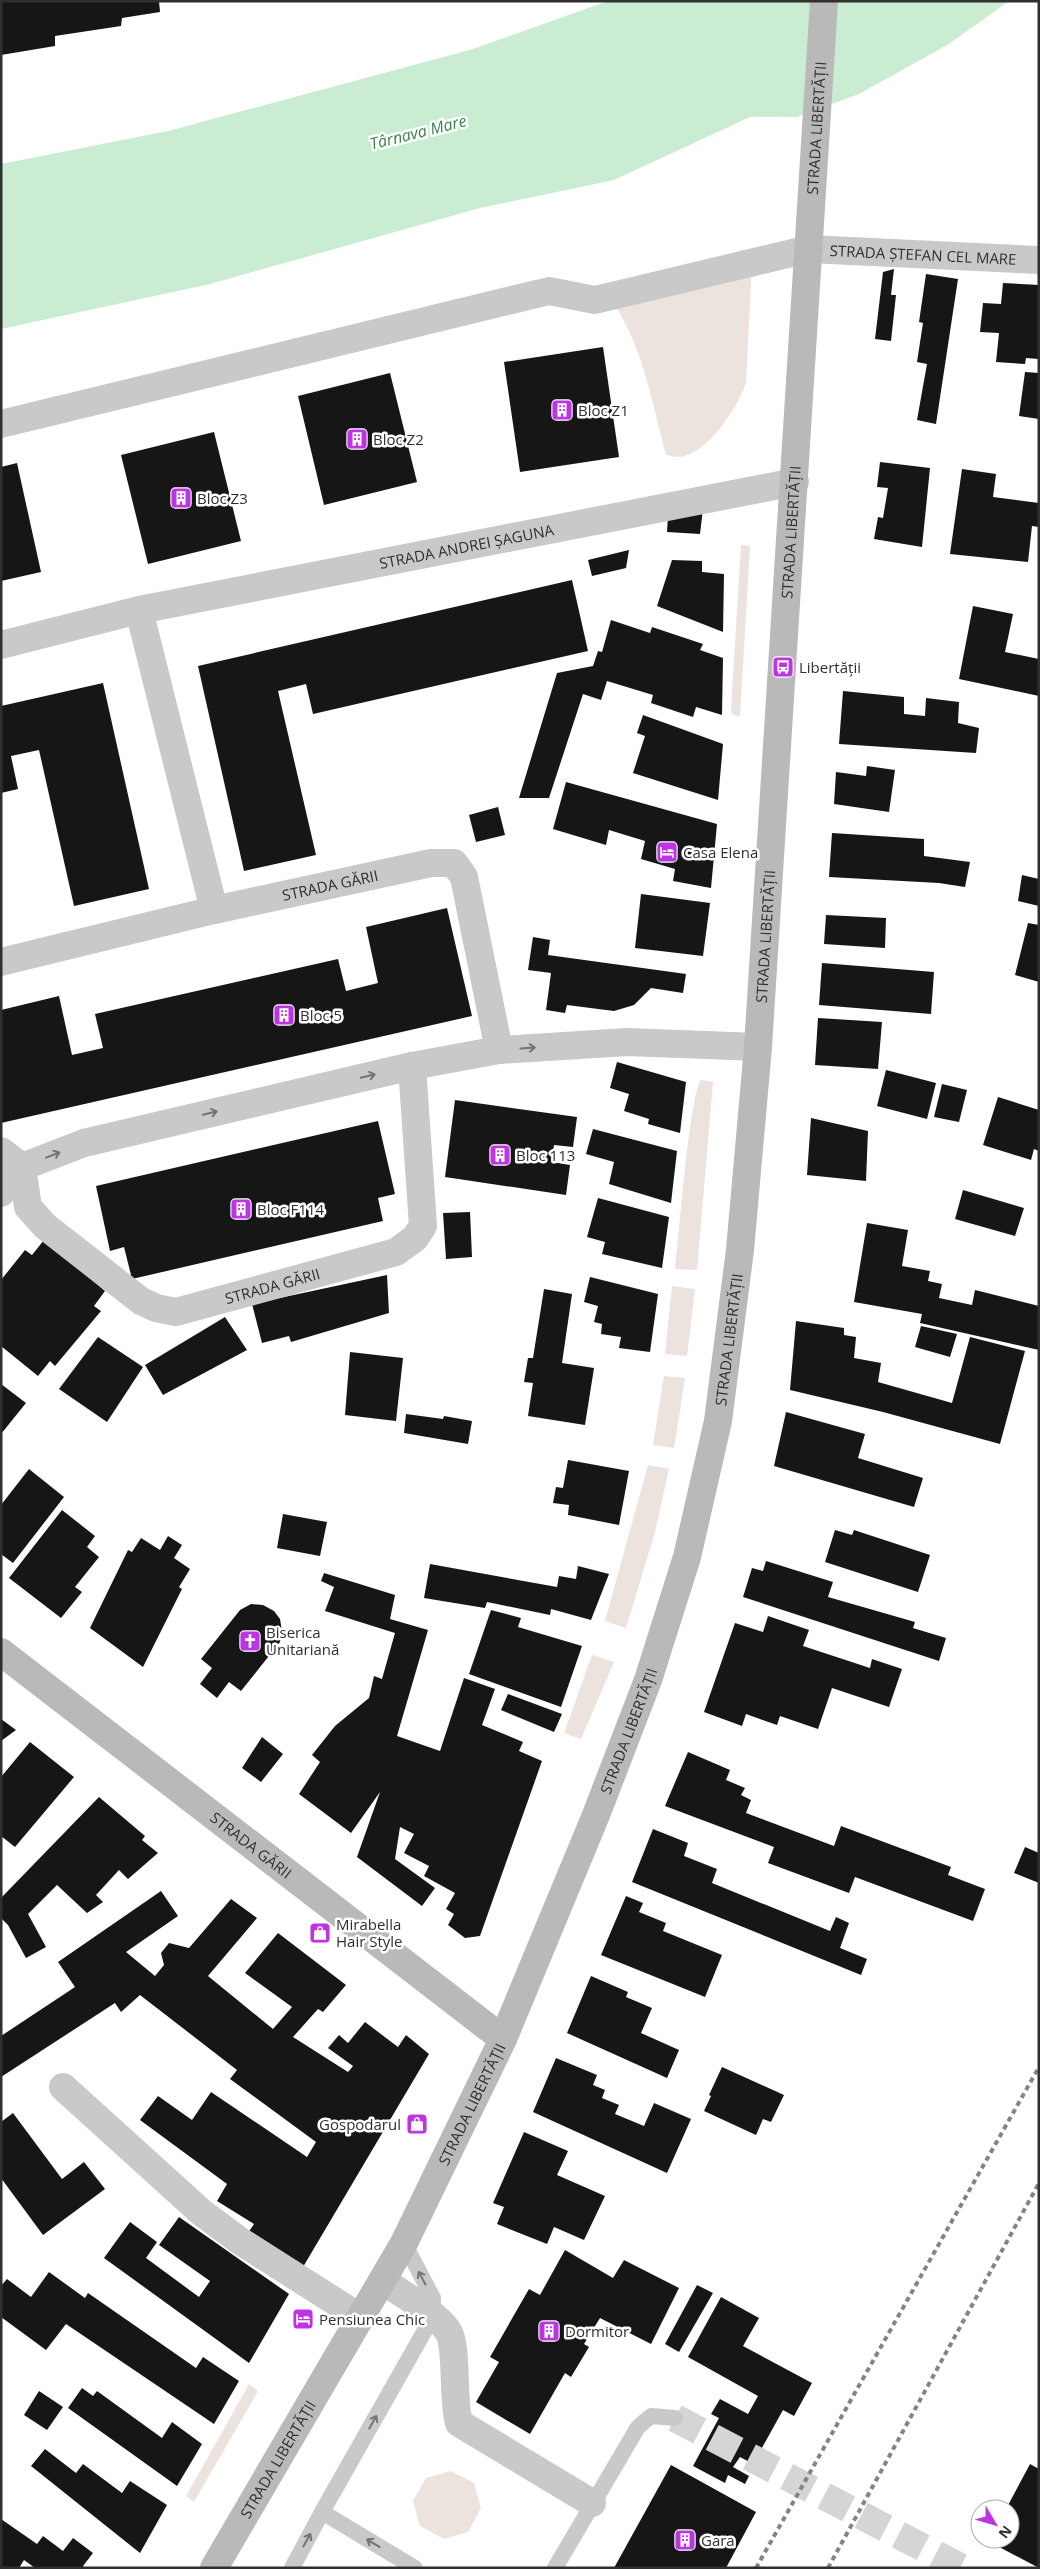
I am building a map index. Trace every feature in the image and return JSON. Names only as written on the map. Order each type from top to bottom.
[{"type":"street","name":"STRADA LIBERTĂȚII","points":[[214,2568],[404,2243],[502,2039],[592,1824],[641,1698],[687,1557],[718,1421],[740,1250],[758,1047],[824,1]]},
{"type":"street","name":"STRADA ȘTEFAN CEL MARE","points":[[1,424],[549,291],[595,300],[809,238],[1039,260]]},
{"type":"street","name":"STRADA ANDREI ȘAGUNA","points":[[1,645],[139,610],[795,482]]},
{"type":"street","points":[[139,610],[214,910]]},
{"type":"street","name":"STRADA GĂRII","points":[[1,962],[214,910],[431,863],[454,863],[464,877],[499,1050]]},
{"type":"street","points":[[1,1193],[12,1159],[412,1066],[499,1050],[627,1042],[758,1047]]},
{"type":"street","name":"STRADA GĂRII","points":[[12,1159],[28,1207],[45,1226],[141,1301],[156,1308],[176,1312],[396,1252],[415,1238],[423,1226],[412,1066]]},
{"type":"street","name":"STRADA GĂRII","points":[[1,1652],[502,2039]]},
{"type":"street","points":[[63,2087],[201,2212],[240,2241],[361,2318]]},
{"type":"street","points":[[383,2281],[433,2316],[448,2332],[452,2346],[455,2410],[459,2423],[592,2503]]},
{"type":"lane","points":[[292,2568],[433,2316],[433,2298],[404,2243]]},
{"type":"lane","points":[[555,2568],[638,2427],[651,2416],[675,2418]]},
{"type":"lane","points":[[322,2512],[415,2568]]},
{"type":"shaded area","points":[[752,263],[746,382],[742,392],[730,414],[704,445],[695,452],[685,456],[666,455],[651,393],[638,352],[620,314],[609,297]]},
{"type":"shaded area","points":[[741,545],[750,546],[740,716],[733,715],[731,709]]},
{"type":"shaded area","points":[[701,1080],[713,1082],[697,1270],[675,1269],[692,1112]]},
{"type":"shaded area","points":[[672,1286],[695,1289],[687,1356],[665,1354]]},
{"type":"shaded area","points":[[664,1376],[685,1378],[674,1448],[653,1445]]},
{"type":"shaded area","points":[[648,1465],[669,1469],[655,1532],[626,1628],[605,1621]]},
{"type":"shaded area","points":[[592,1655],[614,1662],[581,1739],[564,1733]]},
{"type":"shaded area","points":[[249,2384],[258,2391],[194,2502],[186,2496]]},
{"type":"shaded area","points":[[451,2471],[474,2483],[481,2508],[468,2532],[444,2539],[420,2526],[413,2501],[426,2478]]},
{"type":"water","name":"Târnava Mare","points":[[608,1],[1009,1],[949,44],[859,94],[797,117],[750,117],[614,180],[480,208],[210,284],[1,329],[1,164],[168,131],[473,49]]},
{"type":"building","points":[[1,1],[159,1],[160,12],[122,18],[121,26],[55,36],[55,46],[1,55]]},
{"type":"building","points":[[894,269],[891,295],[896,295],[891,341],[875,339],[883,272]]},
{"type":"building","points":[[926,274],[958,279],[936,424],[917,420],[927,364],[917,362],[923,323],[919,322]]},
{"type":"building","points":[[1003,283],[1039,285],[1039,359],[1026,358],[1025,364],[996,362],[999,333],[980,332],[983,303],[1001,304]]},
{"type":"building","name":"Bloc Z1","points":[[603,347],[619,457],[520,472],[504,362]]},
{"type":"building","points":[[1025,372],[1039,373],[1039,419],[1019,416]]},
{"type":"building","name":"Bloc Z2","points":[[390,373],[417,482],[324,505],[298,396]]},
{"type":"building","name":"Bloc Z3","points":[[214,432],[241,541],[148,564],[121,455]]},
{"type":"building","points":[[880,462],[930,468],[922,547],[874,539],[878,517],[883,518],[888,488],[877,487]]},
{"type":"building","points":[[17,463],[41,572],[1,581],[1,467]]},
{"type":"building","points":[[962,469],[996,474],[993,497],[1039,503],[1039,527],[1032,526],[1028,562],[950,554]]},
{"type":"building","points":[[703,509],[700,534],[667,532],[668,515]]},
{"type":"building","points":[[629,550],[626,568],[592,576],[588,560]]},
{"type":"building","points":[[672,560],[702,561],[702,572],[724,574],[723,632],[657,606]]},
{"type":"building","points":[[572,580],[588,651],[313,714],[306,684],[278,691],[316,855],[244,871],[198,666]]},
{"type":"building","points":[[973,606],[1013,614],[1005,652],[1039,659],[1039,696],[959,679]]},
{"type":"building","points":[[611,620],[650,633],[652,627],[703,644],[700,650],[723,658],[722,715],[696,707],[693,717],[651,703],[653,695],[607,681],[601,700],[583,694],[549,798],[519,798],[557,673],[593,666],[598,651],[602,652]]},
{"type":"building","points":[[103,683],[149,889],[74,906],[39,750],[11,756],[18,789],[1,793],[1,706]]},
{"type":"building","points":[[843,691],[904,697],[904,714],[925,716],[926,698],[959,702],[958,723],[979,728],[976,753],[839,744]]},
{"type":"building","points":[[643,715],[723,744],[718,800],[633,773],[645,736],[637,733]]},
{"type":"building","points":[[867,766],[895,770],[889,812],[834,804],[836,772],[866,776]]},
{"type":"building","points":[[566,782],[717,824],[711,888],[673,881],[675,869],[641,859],[645,841],[609,830],[606,845],[553,829]]},
{"type":"building","points":[[498,807],[505,835],[476,842],[469,815]]},
{"type":"building","points":[[832,833],[924,839],[924,856],[970,862],[965,887],[939,883],[829,877]]},
{"type":"building","points":[[1022,875],[1039,879],[1039,906],[1018,901]]},
{"type":"building","points":[[641,894],[710,903],[703,956],[635,948]]},
{"type":"building","name":"Bloc 5","points":[[447,908],[472,1016],[1,1123],[1,1010],[59,996],[72,1055],[103,1048],[95,1014],[338,959],[346,991],[378,983],[366,927]]},
{"type":"building","points":[[826,915],[886,918],[885,948],[824,944]]},
{"type":"building","points":[[1028,923],[1039,925],[1039,982],[1015,975]]},
{"type":"building","points":[[533,937],[550,940],[548,955],[686,974],[683,993],[651,988],[634,1005],[614,1011],[567,1005],[565,1013],[546,1010],[551,973],[528,970]]},
{"type":"building","points":[[822,963],[934,972],[931,1014],[819,1005]]},
{"type":"building","points":[[818,1018],[882,1022],[878,1069],[815,1065]]},
{"type":"building","points":[[617,1062],[686,1082],[680,1133],[648,1124],[649,1119],[624,1111],[629,1094],[610,1088]]},
{"type":"building","points":[[886,1070],[936,1083],[927,1119],[877,1106]]},
{"type":"building","points":[[942,1084],[967,1090],[959,1122],[934,1117]]},
{"type":"building","points":[[998,1097],[1039,1110],[1039,1151],[1034,1149],[1031,1160],[983,1145]]},
{"type":"building","name":"Bloc 113","points":[[455,1100],[577,1117],[573,1147],[554,1145],[552,1162],[570,1165],[566,1195],[445,1177]]},
{"type":"building","points":[[811,1118],[868,1131],[866,1181],[807,1175]]},
{"type":"building","name":"Bloc F114","points":[[378,1121],[395,1194],[378,1198],[383,1221],[132,1279],[124,1247],[110,1251],[96,1186]]},
{"type":"building","points":[[593,1129],[677,1151],[671,1203],[609,1184],[614,1162],[586,1154]]},
{"type":"building","points":[[963,1190],[1024,1208],[1015,1236],[955,1219]]},
{"type":"building","points":[[598,1198],[669,1217],[662,1268],[602,1254],[605,1242],[587,1237]]},
{"type":"building","points":[[470,1212],[472,1257],[446,1259],[443,1213]]},
{"type":"building","points":[[867,1223],[908,1230],[902,1266],[930,1271],[928,1281],[942,1284],[939,1298],[972,1305],[975,1290],[1039,1306],[1039,1350],[920,1323],[922,1314],[854,1302]]},
{"type":"building","points":[[44,1240],[105,1291],[94,1306],[101,1311],[55,1366],[50,1361],[38,1376],[1,1346],[1,1280],[25,1250],[32,1255]]},
{"type":"building","points":[[387,1275],[389,1313],[291,1342],[289,1336],[262,1343],[252,1304]]},
{"type":"building","points":[[590,1277],[658,1294],[650,1352],[619,1348],[621,1337],[601,1334],[602,1324],[594,1322],[598,1306],[584,1302]]},
{"type":"building","points":[[544,1289],[572,1294],[562,1363],[594,1368],[585,1425],[528,1416],[533,1383],[524,1382],[528,1358],[533,1358]]},
{"type":"building","points":[[225,1317],[247,1350],[163,1395],[145,1365]]},
{"type":"building","points":[[796,1321],[844,1328],[844,1335],[856,1337],[854,1358],[881,1363],[878,1382],[952,1403],[970,1337],[1025,1351],[1000,1444],[883,1412],[790,1390]]},
{"type":"building","points":[[921,1326],[957,1334],[950,1357],[915,1347]]},
{"type":"building","points":[[98,1337],[143,1367],[107,1422],[59,1389]]},
{"type":"building","points":[[350,1352],[403,1358],[396,1421],[345,1415]]},
{"type":"building","points":[[1,1384],[26,1403],[1,1434]]},
{"type":"building","points":[[786,1412],[865,1434],[858,1458],[923,1478],[914,1507],[774,1466]]},
{"type":"building","points":[[406,1414],[443,1419],[444,1416],[472,1421],[468,1444],[404,1433]]},
{"type":"building","points":[[568,1460],[629,1471],[619,1525],[568,1515],[569,1505],[553,1503],[556,1487],[563,1488]]},
{"type":"building","points":[[29,1469],[64,1497],[13,1563],[1,1554],[1,1505]]},
{"type":"building","points":[[62,1510],[95,1536],[87,1547],[99,1557],[75,1587],[82,1592],[61,1618],[9,1578]]},
{"type":"building","points":[[283,1514],[327,1522],[320,1556],[277,1548]]},
{"type":"building","points":[[835,1530],[852,1535],[854,1530],[930,1555],[918,1592],[825,1562]]},
{"type":"building","points":[[168,1536],[182,1545],[174,1558],[190,1569],[179,1587],[182,1589],[143,1667],[90,1628],[128,1550],[132,1552],[141,1538],[160,1550]]},
{"type":"building","points":[[766,1561],[833,1582],[828,1597],[915,1622],[913,1628],[946,1638],[939,1661],[743,1597],[752,1568],[763,1571]]},
{"type":"building","points":[[430,1564],[557,1587],[559,1576],[576,1579],[578,1566],[609,1574],[591,1620],[551,1609],[550,1615],[487,1602],[485,1608],[424,1598]]},
{"type":"building","points":[[324,1573],[395,1595],[390,1619],[428,1630],[397,1736],[440,1751],[464,1678],[495,1689],[482,1725],[523,1742],[519,1751],[542,1761],[480,1936],[465,1938],[448,1925],[454,1914],[446,1909],[455,1893],[424,1876],[429,1866],[404,1853],[414,1834],[400,1827],[395,1859],[435,1888],[422,1906],[357,1857],[380,1792],[351,1833],[299,1794],[320,1762],[312,1755],[335,1726],[369,1698],[374,1676],[382,1679],[395,1633],[325,1611],[334,1587],[321,1581]]},
{"type":"building","points":[[251,1604],[263,1605],[274,1611],[280,1619],[282,1631],[280,1642],[241,1691],[229,1682],[217,1698],[200,1684],[212,1668],[201,1659],[240,1610]]},
{"type":"building","points":[[491,1610],[521,1618],[518,1627],[582,1646],[561,1707],[469,1674]]},
{"type":"building","points":[[768,1616],[809,1630],[803,1646],[870,1668],[872,1659],[902,1669],[889,1707],[832,1688],[818,1729],[780,1716],[777,1725],[746,1714],[742,1726],[704,1712],[735,1623],[763,1632]]},
{"type":"building","points":[[508,1694],[562,1714],[554,1732],[501,1710]]},
{"type":"building","points":[[1,1719],[16,1730],[1,1741]]},
{"type":"building","points":[[262,1737],[283,1754],[261,1782],[242,1768]]},
{"type":"building","points":[[30,1742],[74,1777],[15,1847],[1,1836],[1,1777]]},
{"type":"building","points":[[688,1752],[730,1770],[726,1780],[745,1788],[741,1795],[751,1800],[746,1813],[834,1846],[841,1826],[951,1867],[948,1875],[985,1889],[973,1921],[855,1877],[849,1893],[768,1863],[774,1847],[665,1806]]},
{"type":"building","points":[[99,1797],[145,1836],[142,1840],[158,1853],[128,1879],[119,1870],[96,1895],[103,1902],[87,1913],[57,1885],[28,1914],[46,1947],[26,1958],[8,1925],[1,1918],[1,1898]]},
{"type":"building","points":[[653,1829],[688,1843],[684,1856],[717,1869],[712,1883],[830,1931],[836,1917],[849,1923],[840,1948],[867,1959],[861,1975],[632,1882]]},
{"type":"building","points":[[1025,1847],[1039,1853],[1039,1883],[1014,1873]]},
{"type":"building","points":[[161,1891],[178,1916],[126,1952],[155,1976],[164,1965],[161,1953],[169,1943],[189,1948],[231,1899],[257,1918],[208,1976],[273,2029],[292,2007],[245,1973],[278,1933],[346,1985],[323,2012],[318,2009],[293,2037],[348,2072],[353,2066],[328,2048],[339,2035],[348,2043],[365,2022],[398,2047],[406,2035],[429,2054],[303,2267],[248,2233],[254,2224],[217,2201],[227,2184],[140,2120],[158,2096],[192,2120],[211,2092],[307,2157],[316,2142],[230,2079],[237,2070],[140,1995],[121,2012],[115,2003],[1,2077],[1,2036],[75,1987],[58,1962]]},
{"type":"building","points":[[626,1896],[643,1903],[639,1912],[666,1923],[663,1931],[722,1955],[705,1997],[601,1955]]},
{"type":"building","points":[[591,1976],[628,1992],[626,1997],[652,2008],[641,2033],[679,2050],[667,2078],[567,2033]]},
{"type":"building","points":[[556,2058],[597,2075],[593,2085],[605,2090],[602,2098],[619,2105],[615,2114],[644,2126],[654,2103],[691,2119],[667,2173],[533,2112]]},
{"type":"building","points":[[722,2067],[784,2095],[771,2122],[763,2119],[756,2135],[704,2111]]},
{"type":"building","points":[[13,2113],[62,2179],[84,2162],[105,2189],[43,2235],[1,2178],[1,2122]]},
{"type":"building","points":[[524,2132],[568,2151],[557,2175],[605,2196],[584,2240],[554,2227],[547,2244],[497,2224],[504,2207],[493,2203]]},
{"type":"building","points":[[179,2217],[289,2294],[249,2363],[104,2258],[130,2222],[157,2242],[146,2258],[199,2297],[210,2281],[159,2245]]},
{"type":"building","name":"Dormitor","points":[[565,2250],[613,2278],[624,2260],[679,2288],[651,2344],[600,2318],[584,2344],[589,2347],[571,2377],[565,2373],[530,2434],[476,2402],[499,2362],[490,2357],[529,2289],[540,2295]]},
{"type":"building","points":[[49,2272],[85,2298],[88,2293],[196,2368],[203,2357],[239,2381],[214,2424],[66,2324],[46,2350],[1,2317],[1,2286],[7,2279],[31,2297]]},
{"type":"building","points":[[697,2285],[713,2293],[679,2352],[665,2344]]},
{"type":"building","points":[[721,2297],[759,2318],[743,2346],[812,2383],[794,2416],[783,2410],[753,2464],[740,2457],[733,2467],[749,2476],[745,2484],[728,2475],[725,2483],[693,2466],[719,2418],[711,2414],[720,2399],[748,2414],[758,2396],[688,2357]]},
{"type":"building","points":[[82,2388],[93,2396],[97,2391],[162,2438],[172,2422],[202,2444],[177,2486],[68,2408]]},
{"type":"building","points":[[39,2391],[63,2407],[47,2430],[24,2415]]},
{"type":"building","points":[[45,2449],[76,2473],[83,2464],[122,2493],[130,2481],[167,2505],[140,2553],[31,2466]]},
{"type":"building","points":[[1030,2464],[1039,2469],[1039,2568],[1003,2549],[1020,2549],[1020,2499],[1011,2499]]},
{"type":"building","name":"Gara","points":[[671,2465],[756,2512],[726,2568],[614,2568]]},
{"type":"building","points":[[1,2519],[37,2544],[43,2536],[63,2551],[73,2538],[93,2553],[83,2566],[85,2568],[35,2568],[24,2560],[19,2568],[1,2568]]},
{"type":"tunnel","points":[[675,2418],[962,2568]]},
{"type":"railway","points":[[756,2568],[1039,2067]]},
{"type":"railway","points":[[828,2568],[1039,2183]]},
{"type":"place","name":"Bloc Z1","points":[[562,410]]},
{"type":"place","name":"Bloc Z2","points":[[357,439]]},
{"type":"place","name":"Bloc Z3","points":[[181,498]]},
{"type":"place","name":"Libertății","points":[[783,667]]},
{"type":"place","name":"Casa Elena","points":[[667,852]]},
{"type":"place","name":"Bloc 5","points":[[284,1015]]},
{"type":"place","name":"Bloc 113","points":[[500,1155]]},
{"type":"place","name":"Bloc F114","points":[[241,1209]]},
{"type":"place","name":"Biserica Unitariană","points":[[250,1641]]},
{"type":"place","name":"Mirabella Hair Style","points":[[320,1933]]},
{"type":"place","name":"Gospodarul","points":[[417,2124]]},
{"type":"place","name":"Pensiunea Chic","points":[[303,2319]]},
{"type":"place","name":"Dormitor","points":[[549,2331]]},
{"type":"place","name":"Gara","points":[[685,2540]]}]
